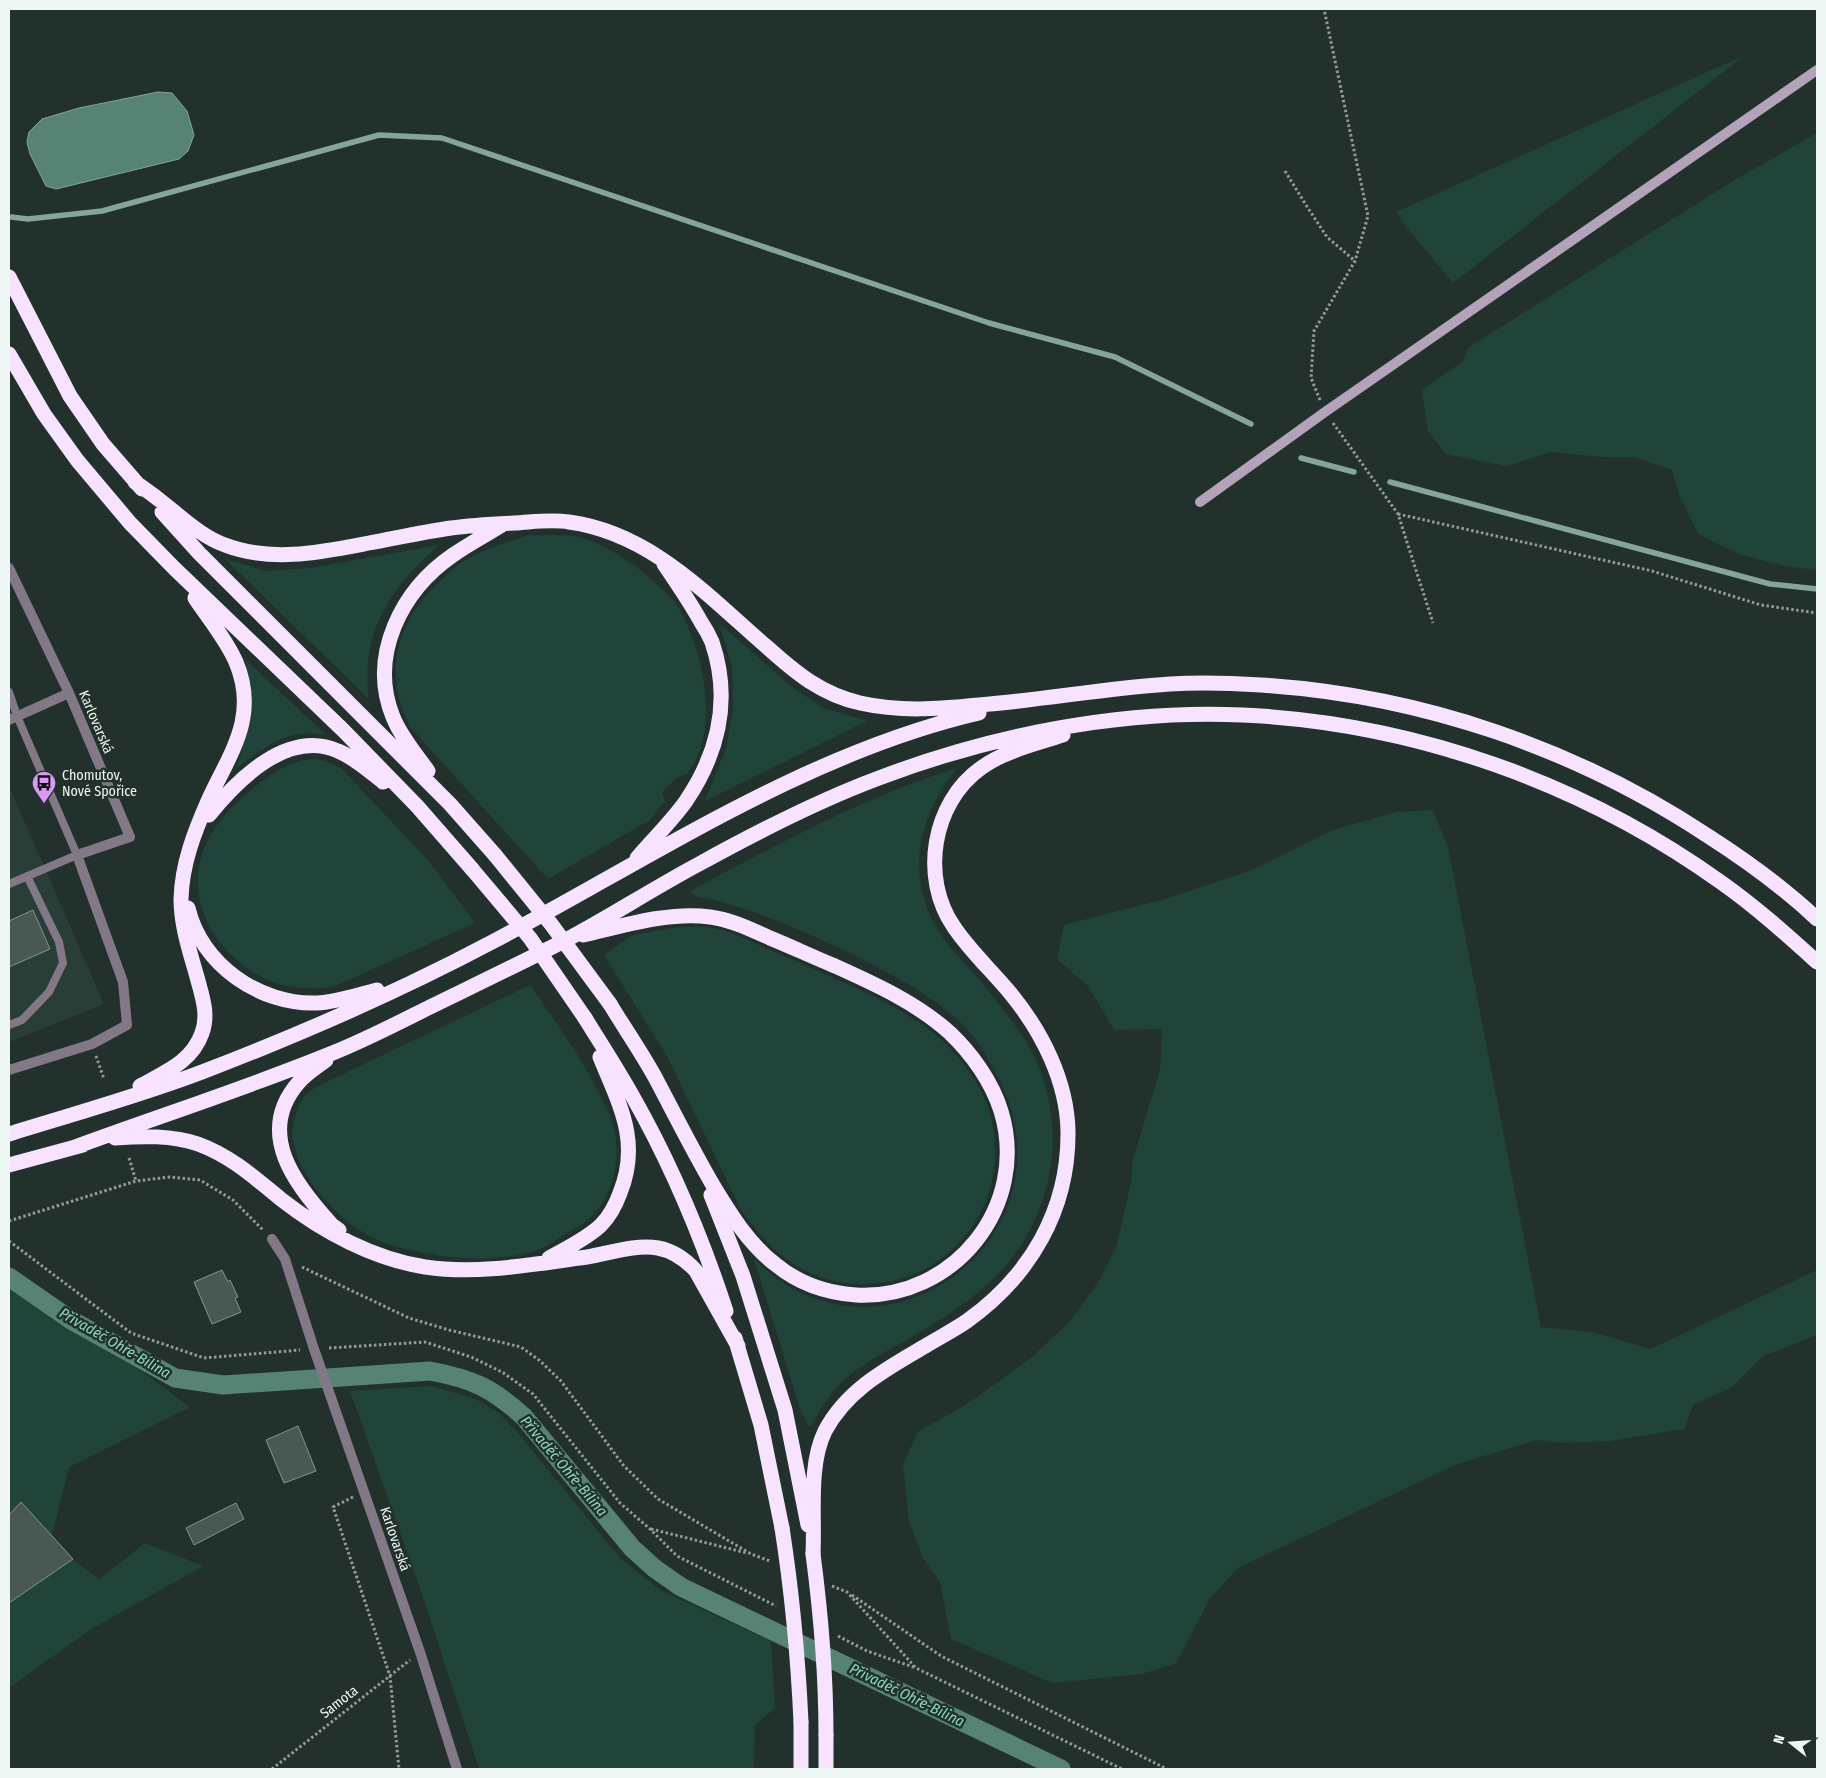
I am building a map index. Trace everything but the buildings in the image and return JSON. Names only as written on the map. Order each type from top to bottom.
[{"type":"highway","points":[[9,277],[70,396],[103,444],[199,553],[450,804],[495,855],[551,924],[610,1004],[654,1075],[692,1150],[747,1237],[774,1263],[790,1275],[817,1287],[846,1294],[866,1295],[886,1294],[905,1289],[941,1273],[962,1256],[984,1230],[994,1212],[1006,1173],[1006,1132],[997,1100],[985,1075],[951,1034],[921,1011],[863,978],[734,922],[708,916],[677,916],[630,924],[567,939]]},
{"type":"highway","points":[[9,354],[44,414],[77,460],[130,523],[174,568],[343,730],[417,806],[530,938],[585,1018],[633,1098],[680,1192],[716,1281],[738,1346],[761,1425],[782,1528],[794,1618],[801,1722],[801,1769]]},
{"type":"highway","points":[[135,482],[201,533],[220,544],[273,556],[317,552],[451,528],[550,520],[568,521],[602,528],[657,555],[694,582],[800,677],[832,695],[858,703],[891,709],[926,710],[1030,701],[1099,691],[1174,684],[1240,684],[1306,688],[1367,698],[1426,711],[1491,730],[1555,754],[1617,782],[1680,817],[1736,854],[1795,898],[1817,919]]},
{"type":"highway","points":[[450,804],[393,718],[385,686],[386,654],[393,627],[418,586],[452,555],[506,524]]},
{"type":"highway","points":[[630,866],[685,802],[701,777],[714,748],[720,719],[720,675],[711,640],[689,601],[657,555]]},
{"type":"highway","points":[[109,1104],[182,1063],[194,1049],[203,1030],[205,1007],[184,928],[181,901],[183,877],[189,848],[209,799],[238,739],[242,724],[244,699],[237,664],[229,648],[174,568]]},
{"type":"highway","points":[[9,1134],[109,1104],[200,1073],[325,1022],[415,981],[493,942],[683,837],[780,787],[861,751],[942,721],[1030,701]]},
{"type":"highway","points":[[75,1147],[211,1100],[338,1051],[567,939],[700,863],[795,814],[877,778],[958,751],[1036,732],[1104,721],[1180,714],[1243,715],[1307,720],[1420,742],[1480,758],[1604,810],[1665,845],[1721,882],[1769,919],[1817,962]]},
{"type":"highway","points":[[812,1544],[816,1461],[824,1434],[836,1413],[855,1392],[880,1372],[967,1321],[996,1297],[1021,1272],[1042,1241],[1056,1210],[1065,1172],[1068,1130],[1062,1093],[1052,1060],[1037,1031],[1018,1003],[964,939],[948,916],[936,883],[935,849],[939,829],[956,794],[981,767],[1001,756],[1104,721]]},
{"type":"highway","points":[[189,848],[207,816],[237,784],[274,756],[302,746],[328,748],[348,756],[417,806]]},
{"type":"highway","points":[[183,877],[189,913],[205,946],[230,973],[261,992],[288,1000],[316,1003],[335,1001],[415,981]]},
{"type":"highway","points":[[543,1262],[600,1226],[615,1207],[625,1181],[629,1160],[629,1139],[623,1115],[585,1018]]},
{"type":"highway","points":[[338,1051],[301,1080],[293,1090],[284,1111],[280,1141],[291,1171],[306,1196],[332,1225],[371,1251]]},
{"type":"highway","points":[[9,1165],[115,1138],[136,1136],[176,1139],[196,1143],[234,1161],[310,1220],[343,1239],[371,1251],[424,1266],[457,1270],[512,1268],[648,1247],[668,1251],[688,1263],[696,1271],[738,1346]]},
{"type":"highway","points":[[692,1150],[743,1276],[784,1410],[812,1544],[820,1603],[824,1651],[826,1769]]},
{"type":"street","points":[[1200,502],[1325,412],[1817,70]]},
{"type":"street","name":"Karlovarská","points":[[9,568],[69,693],[130,837],[77,855]]},
{"type":"street","points":[[13,718],[69,693]]},
{"type":"street","points":[[9,1070],[92,1044],[127,1025],[123,982],[77,855]]},
{"type":"street","name":"Karlovarská","points":[[272,1239],[285,1259],[314,1349],[420,1652],[457,1769]]},
{"type":"lane","points":[[9,692],[13,718],[77,855],[9,884]]},
{"type":"lane","points":[[9,1025],[22,1020],[49,992],[64,963],[58,942],[27,876]]},
{"type":"path","points":[[1324,9],[1368,216],[1355,262],[1314,331],[1311,378],[1325,412],[1398,514],[1433,623]]},
{"type":"path","points":[[1285,170],[1327,237],[1355,262]]},
{"type":"path","points":[[1398,514],[1652,571],[1761,605],[1817,613]]},
{"type":"path","points":[[92,1044],[104,1079]]},
{"type":"path","points":[[129,1158],[136,1182]]},
{"type":"path","points":[[9,1222],[136,1182],[170,1177],[200,1180],[232,1200],[272,1239]]},
{"type":"path","points":[[9,1241],[130,1333],[204,1358],[425,1342],[471,1356],[502,1372],[533,1394],[620,1503],[650,1528],[677,1556],[781,1608]]},
{"type":"path","points":[[285,1259],[408,1318],[521,1347],[539,1360],[561,1381],[624,1466],[658,1499],[752,1554]]},
{"type":"path","points":[[364,1491],[333,1507],[390,1676],[399,1769]]},
{"type":"path","points":[[650,1528],[752,1554],[778,1564]]},
{"type":"path","points":[[830,1585],[847,1592],[941,1656],[1166,1769]]},
{"type":"path","points":[[847,1592],[916,1668]]},
{"type":"path","points":[[832,1634],[867,1651],[916,1668],[1122,1769]]},
{"type":"path","name":"Samota","points":[[272,1769],[420,1652]]},
{"type":"shaded area","points":[[1745,55],[1453,283],[1396,212]]},
{"type":"shaded area","points":[[158,92],[172,93],[187,111],[194,135],[188,151],[179,159],[56,189],[46,186],[30,154],[27,142],[29,132],[42,119],[79,108]]},
{"type":"shaded area","points":[[1817,133],[1817,570],[1784,566],[1741,555],[1698,534],[1680,497],[1672,470],[1634,457],[1602,457],[1551,452],[1507,466],[1446,454],[1428,431],[1422,390],[1462,362],[1469,347],[1733,181]]},
{"type":"shaded area","points":[[529,535],[572,536],[590,541],[613,552],[635,566],[671,598],[686,621],[693,640],[704,680],[706,701],[706,721],[703,740],[697,758],[687,774],[676,778],[662,792],[665,801],[650,820],[548,879],[410,727],[401,707],[397,686],[396,667],[404,630],[426,596],[452,570],[466,560],[492,547]]},
{"type":"shaded area","points":[[439,545],[403,582],[393,595],[377,625],[368,660],[368,698],[225,559],[266,571],[311,568]]},
{"type":"shaded area","points":[[719,623],[793,688],[824,708],[867,721],[705,801],[726,748],[733,709],[732,667]]},
{"type":"shaded area","points":[[245,659],[326,735],[312,733],[288,736],[267,746],[236,769],[250,724],[252,692]]},
{"type":"shaded area","points":[[314,759],[325,761],[341,768],[426,858],[475,923],[333,987],[308,988],[283,985],[263,978],[245,967],[229,952],[215,936],[205,917],[199,897],[198,875],[206,844],[224,816],[256,786],[290,764]]},
{"type":"shaded area","points":[[957,768],[943,787],[932,807],[925,828],[920,849],[919,870],[922,892],[929,914],[941,935],[1011,1019],[1032,1052],[1039,1067],[1045,1084],[1052,1118],[1053,1136],[1050,1170],[1043,1200],[1032,1226],[1002,1270],[961,1306],[850,1374],[829,1398],[810,1428],[801,1412],[754,1259],[805,1295],[859,1307],[911,1299],[957,1274],[992,1236],[1013,1187],[1016,1131],[995,1071],[985,1054],[970,1033],[954,1016],[941,1006],[898,978],[814,936],[757,913],[695,896],[690,891],[821,823],[888,793]]},
{"type":"shaded area","points":[[9,786],[104,1004],[9,1042]]},
{"type":"shaded area","points":[[1433,810],[1448,847],[1541,1327],[1592,1332],[1651,1349],[1817,1270],[1817,1335],[1763,1356],[1732,1387],[1693,1405],[1684,1429],[1609,1441],[1562,1443],[1536,1440],[1455,1465],[1238,1568],[1211,1597],[1176,1663],[1142,1674],[1053,1683],[951,1639],[940,1582],[923,1558],[909,1521],[903,1464],[918,1432],[970,1402],[1032,1357],[1070,1321],[1099,1281],[1117,1245],[1131,1182],[1133,1159],[1160,1070],[1162,1029],[1114,1030],[1088,986],[1057,959],[1064,925],[1168,898],[1252,870],[1333,830],[1396,812]]},
{"type":"shaded area","points":[[678,927],[706,927],[730,932],[864,992],[907,1014],[933,1032],[959,1058],[984,1096],[991,1117],[995,1150],[992,1181],[982,1210],[966,1235],[945,1256],[919,1272],[889,1282],[846,1283],[816,1276],[798,1267],[775,1250],[754,1227],[740,1208],[667,1056],[604,955],[632,935]]},
{"type":"shaded area","points":[[530,985],[584,1065],[612,1120],[616,1145],[615,1171],[607,1195],[600,1206],[587,1221],[545,1247],[520,1255],[500,1258],[457,1257],[415,1251],[378,1240],[351,1224],[324,1199],[313,1185],[303,1170],[297,1155],[292,1136],[297,1110],[303,1098],[316,1087]]},
{"type":"shaded area","points":[[9,1275],[190,1407],[69,1467],[50,1543],[99,1579],[145,1543],[203,1566],[91,1629],[9,1688]]},
{"type":"shaded area","points":[[432,1386],[476,1399],[500,1414],[519,1434],[620,1558],[662,1591],[771,1641],[775,1708],[755,1725],[754,1769],[479,1769],[424,1600],[350,1391]]},
{"type":"waterway","points":[[11,217],[28,219],[102,211],[379,135],[442,138],[989,323],[1115,357],[1251,424]]},
{"type":"waterway","points":[[1301,458],[1354,472]]},
{"type":"waterway","points":[[1390,482],[1770,584],[1817,589]]},
{"type":"waterway","name":"Přivaděč Ohře-Bílina","points":[[9,1277],[71,1320],[175,1378],[223,1385],[430,1371],[458,1377],[481,1386],[502,1399],[524,1417],[632,1548],[654,1568],[681,1587],[1061,1769]]},
{"type":"place","name":"Chomutov, Nové Spořice","points":[[44,804]]}]
